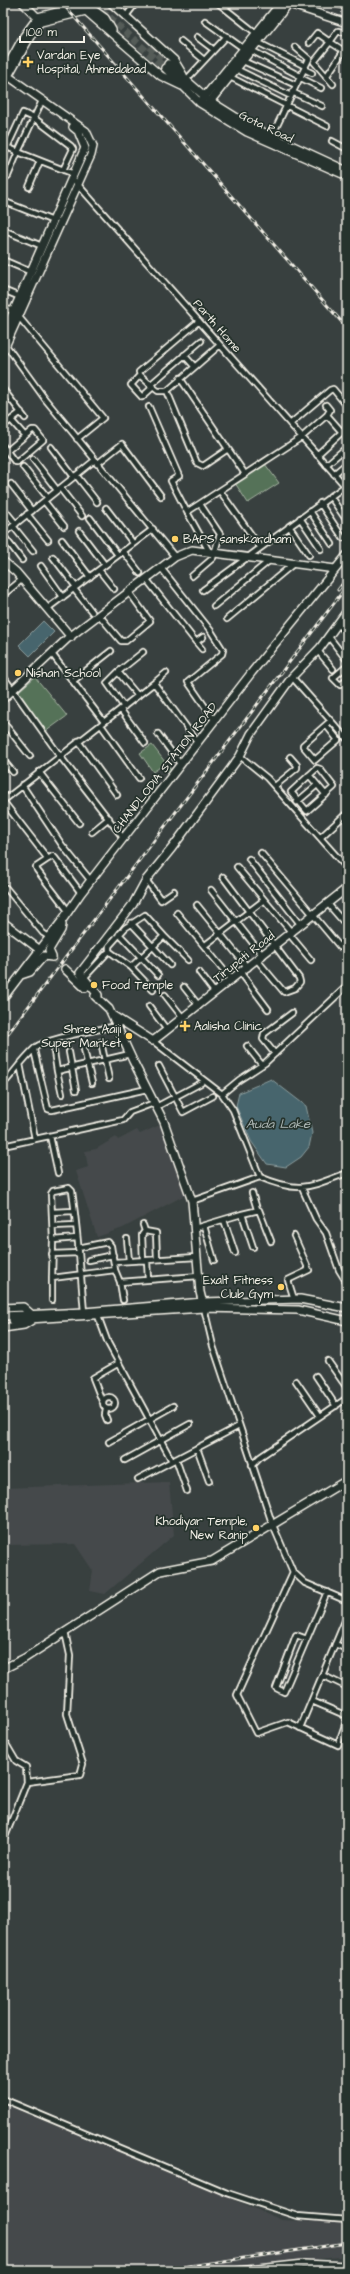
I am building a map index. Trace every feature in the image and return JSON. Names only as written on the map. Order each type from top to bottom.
[{"type":"street","points":[[23,3],[39,20]]},
{"type":"street","points":[[84,3],[105,18],[114,35]]},
{"type":"street","points":[[111,3],[174,60],[184,83]]},
{"type":"street","points":[[126,16],[136,3]]},
{"type":"street","points":[[218,3],[256,33]]},
{"type":"street","points":[[203,105],[247,49],[256,33],[286,3]]},
{"type":"street","points":[[286,3],[347,23]]},
{"type":"street","points":[[208,98],[230,77],[243,61],[247,49],[257,42],[286,3]]},
{"type":"street","points":[[334,3],[347,7]]},
{"type":"street","points":[[39,20],[86,11],[161,76],[184,83]]},
{"type":"street","points":[[4,76],[39,20]]},
{"type":"street","points":[[205,21],[247,49],[321,88]]},
{"type":"street","points":[[332,84],[314,62],[338,31],[347,33]]},
{"type":"street","points":[[309,43],[317,33],[344,51]]},
{"type":"street","points":[[184,83],[227,36]]},
{"type":"street","points":[[197,37],[214,50]]},
{"type":"street","points":[[181,42],[204,60]]},
{"type":"street","points":[[257,42],[312,73]]},
{"type":"street","points":[[326,77],[347,46]]},
{"type":"street","points":[[272,136],[309,59],[295,47]]},
{"type":"street","points":[[243,61],[296,85]]},
{"type":"street","points":[[166,66],[184,83]]},
{"type":"street","points":[[236,69],[291,94],[322,106]]},
{"type":"street","points":[[3,336],[16,314],[20,298],[85,148],[78,131],[4,76]]},
{"type":"street","points":[[4,76],[86,131],[93,146],[91,155],[16,314],[4,345],[77,439],[153,529],[175,558]]},
{"type":"street","points":[[230,77],[327,126]]},
{"type":"street","name":"Gota Road","points":[[184,83],[250,126],[347,171]]},
{"type":"street","name":"Gota Road","points":[[184,83],[203,105],[247,132],[347,176]]},
{"type":"street","points":[[3,177],[8,176],[41,103]]},
{"type":"street","points":[[3,156],[23,114],[34,118],[72,148],[63,170]]},
{"type":"street","points":[[332,140],[347,149]]},
{"type":"street","points":[[7,147],[63,170],[73,176]]},
{"type":"street","points":[[29,187],[40,161]]},
{"type":"street","name":"Parth Home","points":[[73,176],[78,184],[346,487]]},
{"type":"street","points":[[3,201],[53,221]]},
{"type":"street","points":[[3,230],[42,246]]},
{"type":"street","points":[[3,260],[31,272]]},
{"type":"street","points":[[3,290],[20,298]]},
{"type":"street","points":[[3,308],[16,314],[103,418],[77,439]]},
{"type":"street","points":[[199,320],[139,372],[140,375],[131,385],[141,397],[143,397],[151,386],[201,341]]},
{"type":"street","points":[[140,375],[158,391],[166,391],[220,345]]},
{"type":"street","points":[[184,355],[194,366]]},
{"type":"street","points":[[180,378],[245,474]]},
{"type":"street","points":[[3,389],[25,418]]},
{"type":"street","points":[[290,424],[333,389],[347,406]]},
{"type":"street","points":[[166,391],[197,463],[203,466],[228,449]]},
{"type":"street","points":[[187,512],[220,492],[302,437],[327,415],[330,410],[326,405]]},
{"type":"street","points":[[149,407],[179,476],[171,481],[187,512],[213,553]]},
{"type":"street","points":[[3,426],[21,412]]},
{"type":"street","points":[[317,455],[345,431],[327,415]]},
{"type":"street","points":[[12,420],[25,436]]},
{"type":"street","points":[[3,446],[7,451],[17,462],[43,440],[34,430],[7,451]]},
{"type":"street","points":[[22,560],[3,534],[75,476],[122,444],[161,496]]},
{"type":"street","points":[[51,447],[97,502]]},
{"type":"street","points":[[326,465],[347,447]]},
{"type":"street","points":[[33,459],[82,516]]},
{"type":"street","points":[[334,474],[347,463]]},
{"type":"street","points":[[23,467],[64,526]]},
{"type":"street","points":[[11,484],[48,540]]},
{"type":"street","points":[[204,590],[320,503],[346,487]]},
{"type":"street","points":[[220,492],[260,547]]},
{"type":"street","points":[[330,496],[347,521]]},
{"type":"street","points":[[320,503],[343,538]]},
{"type":"street","points":[[192,576],[212,561],[213,553],[220,534],[200,504]]},
{"type":"street","points":[[3,508],[33,552]]},
{"type":"street","points":[[106,508],[133,544]]},
{"type":"street","points":[[310,511],[332,544]]},
{"type":"street","points":[[90,518],[118,555]]},
{"type":"street","points":[[300,518],[321,549]]},
{"type":"street","points":[[289,526],[309,555]]},
{"type":"street","points":[[48,608],[153,529]]},
{"type":"street","points":[[79,531],[105,565]]},
{"type":"street","points":[[62,540],[90,576]]},
{"type":"street","points":[[3,699],[69,638],[161,568],[175,558],[192,550],[335,570]]},
{"type":"street","points":[[123,551],[140,574]]},
{"type":"street","name":"CHANDLODIA STATION ROAD","points":[[4,993],[20,976],[69,912],[81,893],[347,555]]},
{"type":"street","points":[[52,557],[92,612]]},
{"type":"street","points":[[3,561],[48,608],[69,638]]},
{"type":"street","points":[[214,606],[269,561]]},
{"type":"street","points":[[227,619],[292,565]]},
{"type":"street","points":[[41,566],[63,597]]},
{"type":"street","points":[[3,567],[19,582],[69,638]]},
{"type":"street","points":[[161,568],[211,631],[223,650],[222,654],[188,682],[215,721]]},
{"type":"street","points":[[99,570],[114,589]]},
{"type":"street","points":[[147,580],[202,649]]},
{"type":"street","points":[[3,595],[19,582]]},
{"type":"street","points":[[99,615],[121,641],[126,641],[150,621],[129,592]]},
{"type":"street","points":[[98,999],[97,994],[83,979],[80,973],[133,904],[146,880],[172,848],[240,756],[251,734],[292,677],[318,651],[347,611]]},
{"type":"street","points":[[338,623],[347,634]]},
{"type":"street","points":[[196,642],[203,636]]},
{"type":"street","points":[[329,636],[346,659]]},
{"type":"street","points":[[318,651],[333,669]]},
{"type":"street","points":[[73,681],[111,652]]},
{"type":"street","points":[[143,652],[107,683],[122,709],[145,742]]},
{"type":"street","points":[[52,654],[73,681],[138,778]]},
{"type":"street","points":[[347,666],[333,678],[340,685],[347,680]]},
{"type":"street","points":[[118,672],[138,696]]},
{"type":"street","points":[[48,859],[3,801],[166,673]]},
{"type":"street","points":[[3,676],[60,756],[124,839]]},
{"type":"street","points":[[292,677],[347,739]]},
{"type":"street","points":[[154,683],[196,740]]},
{"type":"street","points":[[326,725],[338,740],[315,760],[303,746],[331,720]]},
{"type":"street","points":[[3,722],[30,756]]},
{"type":"street","points":[[158,734],[181,765]]},
{"type":"street","points":[[78,741],[117,795]]},
{"type":"street","points":[[240,756],[275,786],[347,868]]},
{"type":"street","points":[[275,786],[297,768],[297,765],[290,757]]},
{"type":"street","points":[[3,760],[13,772]]},
{"type":"street","points":[[319,768],[333,783],[334,788],[326,795],[307,811],[291,792],[319,768]]},
{"type":"street","points":[[40,772],[79,823]]},
{"type":"street","points":[[309,775],[326,795]]},
{"type":"street","points":[[293,806],[317,785]]},
{"type":"street","points":[[22,786],[62,845],[91,881]]},
{"type":"street","points":[[321,837],[347,813]]},
{"type":"street","points":[[92,832],[109,818]]},
{"type":"street","points":[[261,853],[340,947]]},
{"type":"street","points":[[69,912],[36,870],[36,867],[53,856],[81,893]]},
{"type":"street","points":[[249,859],[301,926]]},
{"type":"street","points":[[237,867],[311,960]]},
{"type":"street","points":[[211,890],[236,920],[284,992],[295,988],[300,982],[299,978],[274,947],[250,910],[223,877]]},
{"type":"street","points":[[146,880],[161,900],[174,891]]},
{"type":"street","points":[[6,888],[43,933],[50,937]]},
{"type":"street","name":"Tirupati Road","points":[[153,1041],[328,904],[346,892]]},
{"type":"street","points":[[204,946],[264,900]]},
{"type":"street","points":[[328,904],[347,926]]},
{"type":"street","points":[[197,905],[221,932],[248,968]]},
{"type":"street","points":[[177,913],[232,980]]},
{"type":"street","points":[[83,979],[109,951],[109,946],[119,934],[131,923],[145,915],[188,960]]},
{"type":"street","points":[[20,976],[30,972],[44,956],[52,957],[49,950],[61,930],[61,922]]},
{"type":"street","points":[[131,923],[170,965]]},
{"type":"street","points":[[3,933],[6,924],[40,950]]},
{"type":"street","points":[[119,934],[158,975]]},
{"type":"street","points":[[131,967],[164,936]]},
{"type":"street","points":[[109,951],[131,967],[153,990]]},
{"type":"street","points":[[65,969],[109,1009],[110,1014],[164,1122],[192,1201],[203,1305],[213,1346],[272,1523],[293,1572],[305,1583],[347,1600]]},
{"type":"street","points":[[199,972],[215,993]]},
{"type":"street","points":[[241,973],[268,1009]]},
{"type":"street","points":[[222,1094],[275,1054],[347,986]]},
{"type":"street","points":[[184,987],[199,1006]]},
{"type":"street","points":[[165,995],[183,1018]]},
{"type":"street","points":[[149,1006],[167,1030]]},
{"type":"street","points":[[275,1054],[263,1039],[264,1034],[292,1013]]},
{"type":"street","points":[[110,1014],[153,1041],[222,1094],[233,1110],[260,1177]]},
{"type":"street","points":[[7,1080],[36,1047],[56,1040],[117,1026]]},
{"type":"street","points":[[101,1042],[109,1079]]},
{"type":"street","points":[[83,1045],[92,1083]]},
{"type":"street","points":[[247,1046],[262,1065]]},
{"type":"street","points":[[34,1050],[45,1091],[45,1104],[48,1109],[52,1110],[147,1090]]},
{"type":"street","points":[[54,1052],[62,1094]]},
{"type":"street","points":[[69,1052],[76,1090]]},
{"type":"street","points":[[57,1071],[130,1054]]},
{"type":"street","points":[[20,1064],[35,1139]]},
{"type":"street","points":[[159,1066],[184,1112],[213,1096]]},
{"type":"street","points":[[3,1146],[123,1120],[130,1112],[155,1105],[175,1097],[201,1083]]},
{"type":"street","points":[[50,1136],[58,1173]]},
{"type":"street","points":[[192,1201],[260,1177],[286,1187],[307,1188],[347,1173]]},
{"type":"street","points":[[52,1300],[53,1226],[51,1192],[69,1188],[72,1191],[84,1312]]},
{"type":"street","points":[[302,1188],[316,1219],[326,1233],[339,1270],[347,1283]]},
{"type":"street","points":[[252,1193],[257,1209],[261,1212],[271,1242]]},
{"type":"street","points":[[195,1228],[257,1209]]},
{"type":"street","points":[[52,1212],[74,1211]]},
{"type":"street","points":[[242,1214],[253,1247]]},
{"type":"street","points":[[224,1220],[235,1253]]},
{"type":"street","points":[[53,1226],[76,1225]]},
{"type":"street","points":[[143,1225],[145,1231],[142,1235],[148,1280]]},
{"type":"street","points":[[204,1226],[214,1260]]},
{"type":"street","points":[[145,1231],[156,1233],[157,1259]]},
{"type":"street","points":[[294,1236],[309,1270],[288,1280],[294,1299]]},
{"type":"street","points":[[53,1240],[77,1238]]},
{"type":"street","points":[[127,1239],[128,1261]]},
{"type":"street","points":[[52,1254],[78,1251],[108,1242],[111,1246],[115,1270],[120,1282],[123,1300]]},
{"type":"street","points":[[89,1260],[113,1255]]},
{"type":"street","points":[[114,1262],[197,1257]]},
{"type":"street","points":[[52,1278],[115,1270]]},
{"type":"street","points":[[120,1282],[199,1276]]},
{"type":"street","points":[[3,1283],[3,1302]]},
{"type":"street","points":[[3,1321],[17,1318],[84,1312],[294,1299],[347,1308]]},
{"type":"street","points":[[3,1328],[24,1325],[32,1317],[98,1316],[203,1305],[298,1310],[347,1321]]},
{"type":"street","points":[[3,1308],[22,1307],[32,1317]]},
{"type":"street","points":[[3,1316],[17,1318]]},
{"type":"street","points":[[98,1316],[119,1363],[160,1440],[174,1460],[187,1491]]},
{"type":"street","points":[[328,1360],[347,1388]]},
{"type":"street","points":[[107,1420],[105,1415],[106,1409],[103,1406],[93,1378],[119,1363]]},
{"type":"street","points":[[316,1376],[336,1406]]},
{"type":"street","points":[[296,1381],[320,1416]]},
{"type":"street","points":[[102,1401],[108,1397],[115,1401],[114,1407],[106,1409]]},
{"type":"street","points":[[252,1465],[260,1457],[347,1398]]},
{"type":"street","points":[[109,1442],[173,1406]]},
{"type":"street","points":[[125,1460],[190,1424]]},
{"type":"street","points":[[138,1478],[240,1426]]},
{"type":"street","points":[[197,1448],[209,1481]]},
{"type":"street","points":[[3,1669],[64,1632],[160,1570],[212,1561],[272,1523],[347,1480]]},
{"type":"street","points":[[293,1572],[237,1695],[256,1733],[288,1722],[338,1745],[347,1719]]},
{"type":"street","points":[[307,1639],[296,1635],[276,1688],[284,1692],[307,1639],[327,1592]]},
{"type":"street","points":[[300,1728],[347,1616]]},
{"type":"street","points":[[27,1782],[80,1775],[82,1772],[83,1764],[67,1714],[70,1655],[64,1632]]},
{"type":"street","points":[[335,1644],[347,1649]]},
{"type":"street","points":[[322,1675],[347,1687]]},
{"type":"street","points":[[312,1701],[347,1716]]},
{"type":"street","points":[[3,1740],[16,1761],[26,1767],[27,1782],[3,1842]]},
{"type":"street","points":[[3,2099],[227,2192],[297,2216],[347,2220]]},
{"type":"street","points":[[304,2264],[307,2271]]},
{"type":"street","points":[[239,2271],[304,2264],[335,2268],[347,2266]]},
{"type":"shaded area","points":[[162,1124],[187,1194],[123,1228],[97,1237],[76,1171],[88,1167],[85,1151],[96,1149],[116,1137],[118,1140],[137,1130],[140,1134]]},
{"type":"shaded area","points":[[169,1482],[174,1535],[105,1594],[90,1591],[93,1571],[75,1544],[3,1545],[3,1488]]},
{"type":"shaded area","points":[[3,2104],[282,2220],[347,2223],[347,2256],[212,2271],[3,2271]]},
{"type":"green space","points":[[265,464],[279,483],[248,503],[235,483]]},
{"type":"green space","points":[[35,677],[67,716],[45,732],[18,697],[19,691]]},
{"type":"green space","points":[[152,745],[172,771],[170,773],[163,765],[153,772],[140,753]]},
{"type":"water","points":[[43,621],[54,632],[30,656],[19,645]]},
{"type":"water","name":"Auda Lake","points":[[271,1079],[306,1106],[312,1133],[309,1147],[301,1157],[286,1167],[267,1164],[251,1141],[236,1106],[239,1093]]},
{"type":"tunnel","points":[[94,3],[165,68]]},
{"type":"tunnel","points":[[149,47],[168,64]]},
{"type":"tunnel","points":[[52,957],[65,969]]},
{"type":"railway","points":[[62,3],[347,328]]},
{"type":"railway","points":[[338,590],[347,578]]},
{"type":"railway","points":[[3,1040],[347,586]]},
{"type":"railway","points":[[156,2271],[347,2243]]},
{"type":"place","name":"Vardan Eye Hospital, Ahmedabad","points":[[28,62]]},
{"type":"place","name":"BAPS sanskardham","points":[[175,539]]},
{"type":"place","name":"Nishan School","points":[[18,673]]},
{"type":"place","name":"Food Temple","points":[[94,985]]},
{"type":"place","name":"Aalisha Clinic","points":[[185,1026]]},
{"type":"place","name":"Shree Aaiji Super Market","points":[[129,1036]]},
{"type":"place","name":"Exalt Fitness Club Gym","points":[[281,1287]]},
{"type":"place","name":"Khodiyar Temple, New Ranip","points":[[256,1528]]}]
